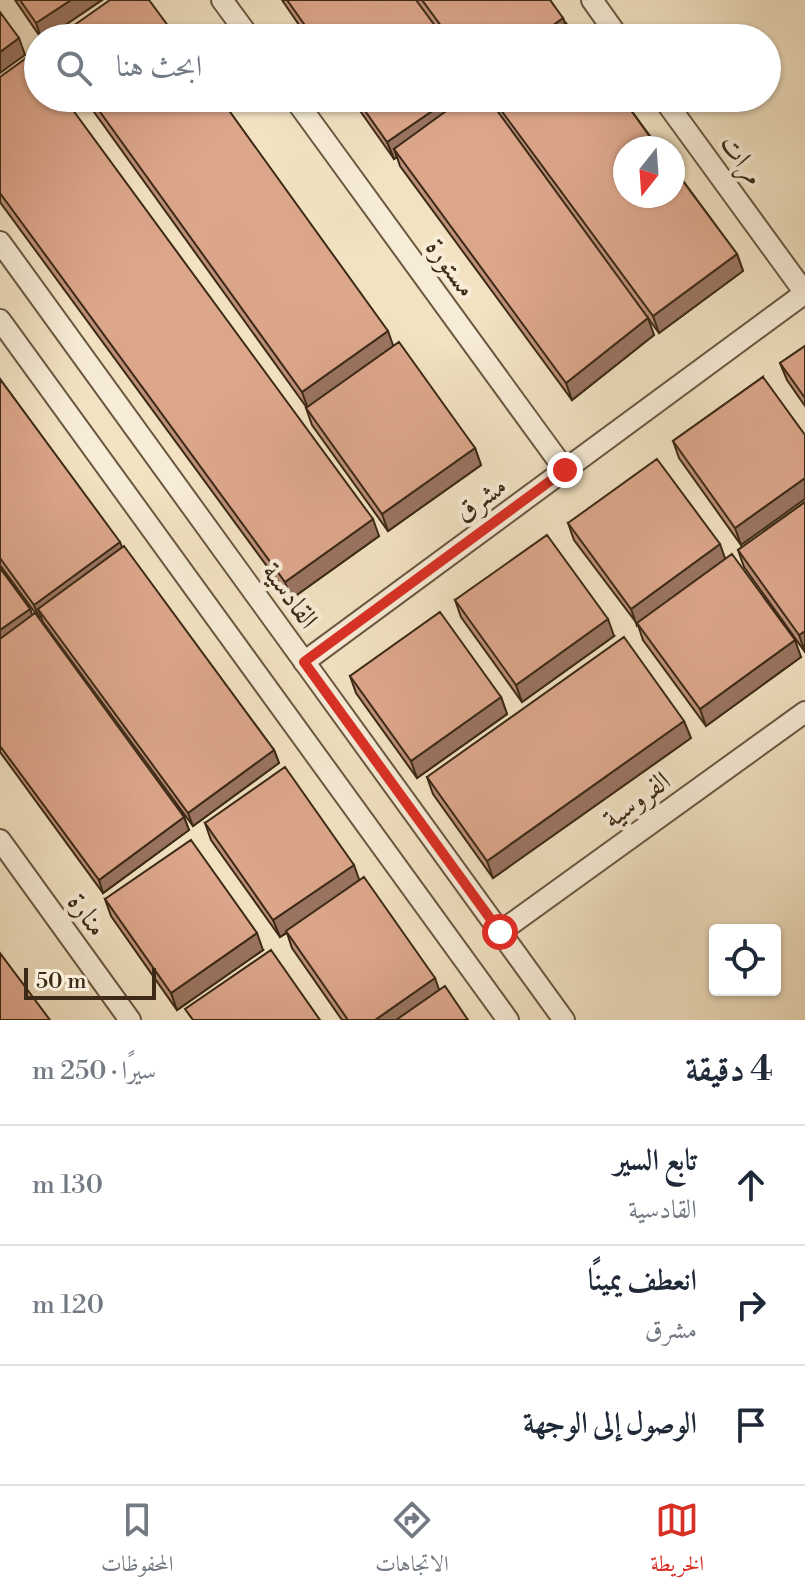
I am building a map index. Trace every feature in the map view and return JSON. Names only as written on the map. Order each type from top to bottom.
[{"type":"street","points":[[222,0],[240,24]]},
{"type":"street","points":[[592,0],[609,24]]},
{"type":"street","name":"مستورة","points":[[304,112],[565,470]]},
{"type":"street","name":"مرات","points":[[673,112],[805,293]]},
{"type":"street","name":"القادسية","points":[[0,242],[564,1020]]},
{"type":"street","name":"مشرق","points":[[304,662],[805,293]]},
{"type":"street","points":[[0,320],[508,1020]]},
{"type":"street","name":"الفروسية","points":[[500,932],[805,712]]},
{"type":"street","name":"منارة","points":[[0,840],[130,1020]]},
{"type":"building","points":[[20,0],[71,0],[36,23]]},
{"type":"building","points":[[110,0],[149,0],[167,24],[76,24]]},
{"type":"building","points":[[287,0],[416,0],[434,24],[304,24]]},
{"type":"building","points":[[422,0],[550,0],[563,18],[555,24],[440,24]]},
{"type":"building","points":[[0,12],[19,38],[0,52]]},
{"type":"building","points":[[24,60],[24,112],[74,112],[373,519],[285,582],[0,193],[0,77]]},
{"type":"building","points":[[100,112],[230,112],[388,331],[302,392]]},
{"type":"building","points":[[366,112],[431,112],[387,142]]},
{"type":"building","points":[[445,112],[498,112],[648,318],[566,383],[394,149]]},
{"type":"building","points":[[502,112],[632,112],[649,136],[613,136],[613,208],[685,208],[685,184],[737,254],[653,316]]},
{"type":"building","points":[[399,342],[475,448],[382,514],[306,408]]},
{"type":"building","points":[[805,346],[805,398],[780,363]]},
{"type":"building","points":[[763,377],[805,435],[805,478],[735,528],[673,441]]},
{"type":"building","points":[[0,379],[120,542],[34,605],[0,558]]},
{"type":"building","points":[[657,459],[720,544],[631,609],[568,523]]},
{"type":"building","points":[[805,502],[805,631],[799,635],[738,550]]},
{"type":"building","points":[[547,535],[608,619],[516,685],[455,600]]},
{"type":"building","points":[[124,546],[274,750],[188,813],[38,609]]},
{"type":"building","points":[[732,554],[795,640],[700,709],[637,623]]},
{"type":"building","points":[[0,568],[30,609],[0,630]]},
{"type":"building","points":[[440,612],[501,697],[411,761],[350,676]]},
{"type":"building","points":[[35,613],[184,817],[99,880],[0,746],[0,639]]},
{"type":"building","points":[[624,637],[684,721],[487,861],[427,777]]},
{"type":"building","points":[[285,767],[354,865],[273,920],[205,823]]},
{"type":"building","points":[[191,840],[257,933],[171,993],[105,899]]},
{"type":"building","points":[[364,877],[435,978],[375,1020],[348,1020],[286,931]]},
{"type":"building","points":[[271,950],[320,1020],[193,1020],[185,1009]]},
{"type":"building","points":[[0,953],[50,1020],[0,1020]]},
{"type":"building","points":[[445,986],[468,1020],[396,1020]]},
{"type":"route","points":[[500,932],[304,662],[565,470]]}]
